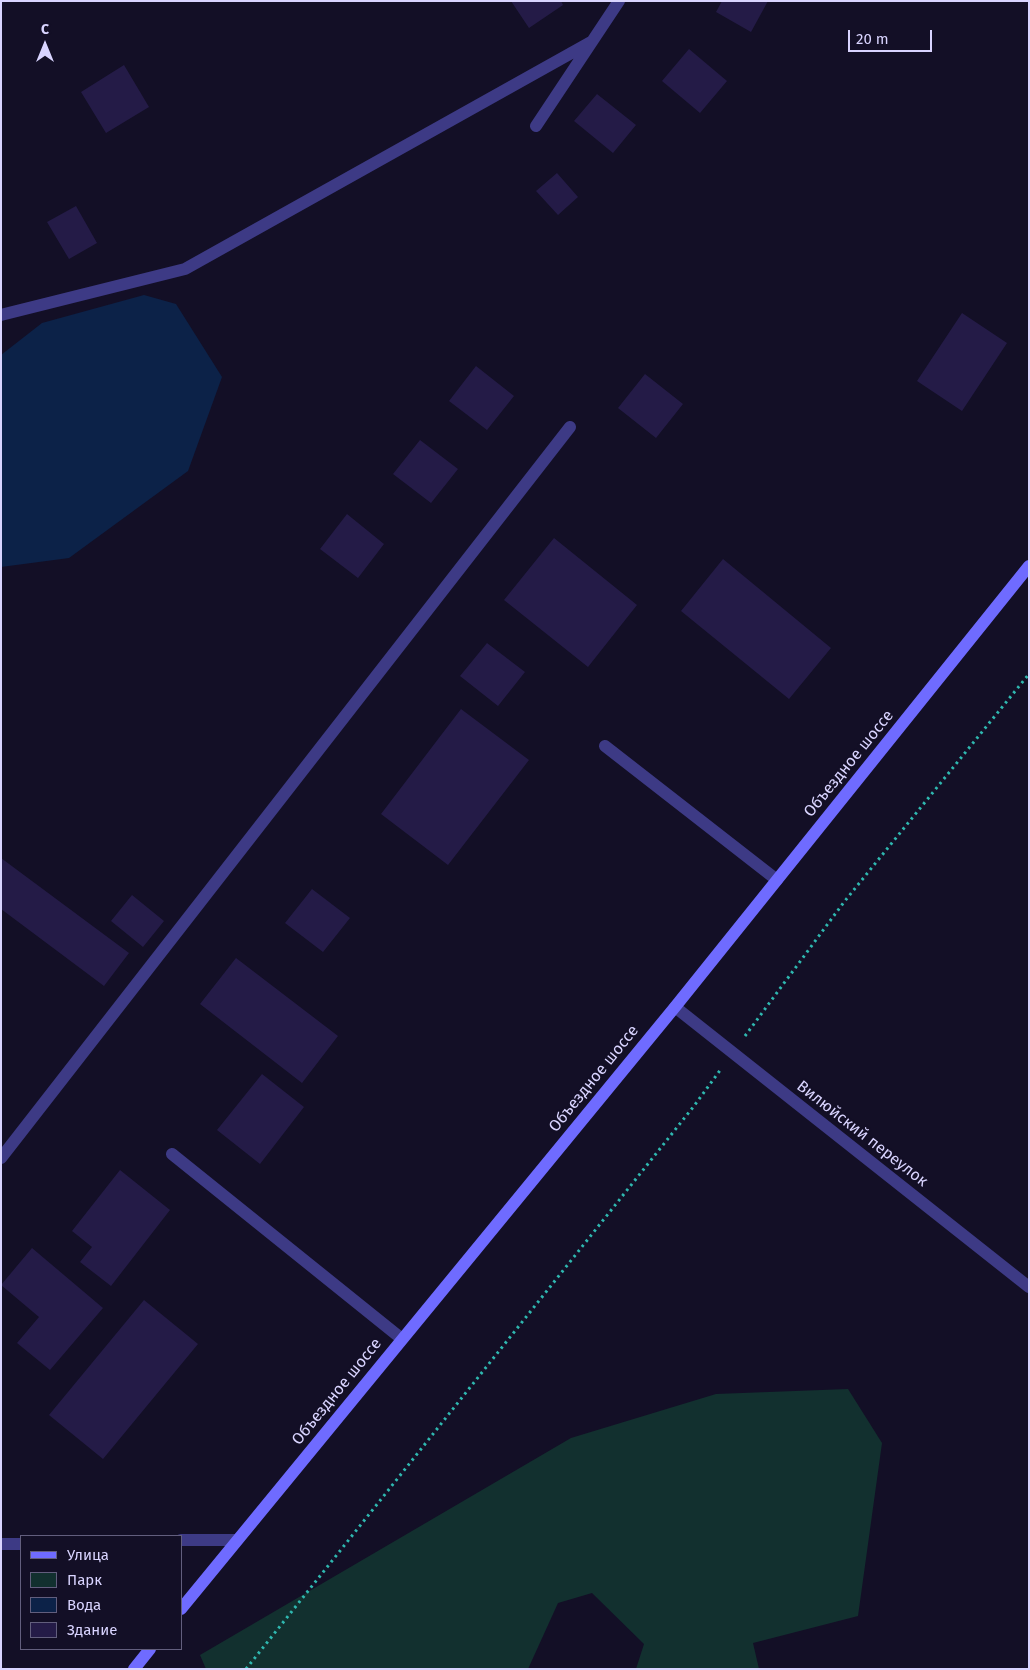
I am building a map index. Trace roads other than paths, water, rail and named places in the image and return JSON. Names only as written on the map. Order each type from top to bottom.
[{"type":"main road","name":"Объездное шоссе","points":[[182,1608],[675,1007],[1029,566]]},
{"type":"main road","points":[[134,1669],[149,1650]]},
{"type":"street","points":[[536,126],[619,1]]},
{"type":"street","points":[[1,315],[185,269],[592,42]]},
{"type":"street","points":[[1,1158],[570,427]]},
{"type":"street","points":[[605,746],[777,880]]},
{"type":"street","name":"Вилюйский переулок","points":[[675,1007],[1029,1287]]},
{"type":"street","points":[[172,1154],[402,1339]]},
{"type":"street","points":[[182,1540],[237,1540]]},
{"type":"street","points":[[1,1544],[20,1544]]},
{"type":"water","points":[[144,295],[176,304],[222,377],[188,471],[69,558],[1,567],[1,355],[42,323]]}]
